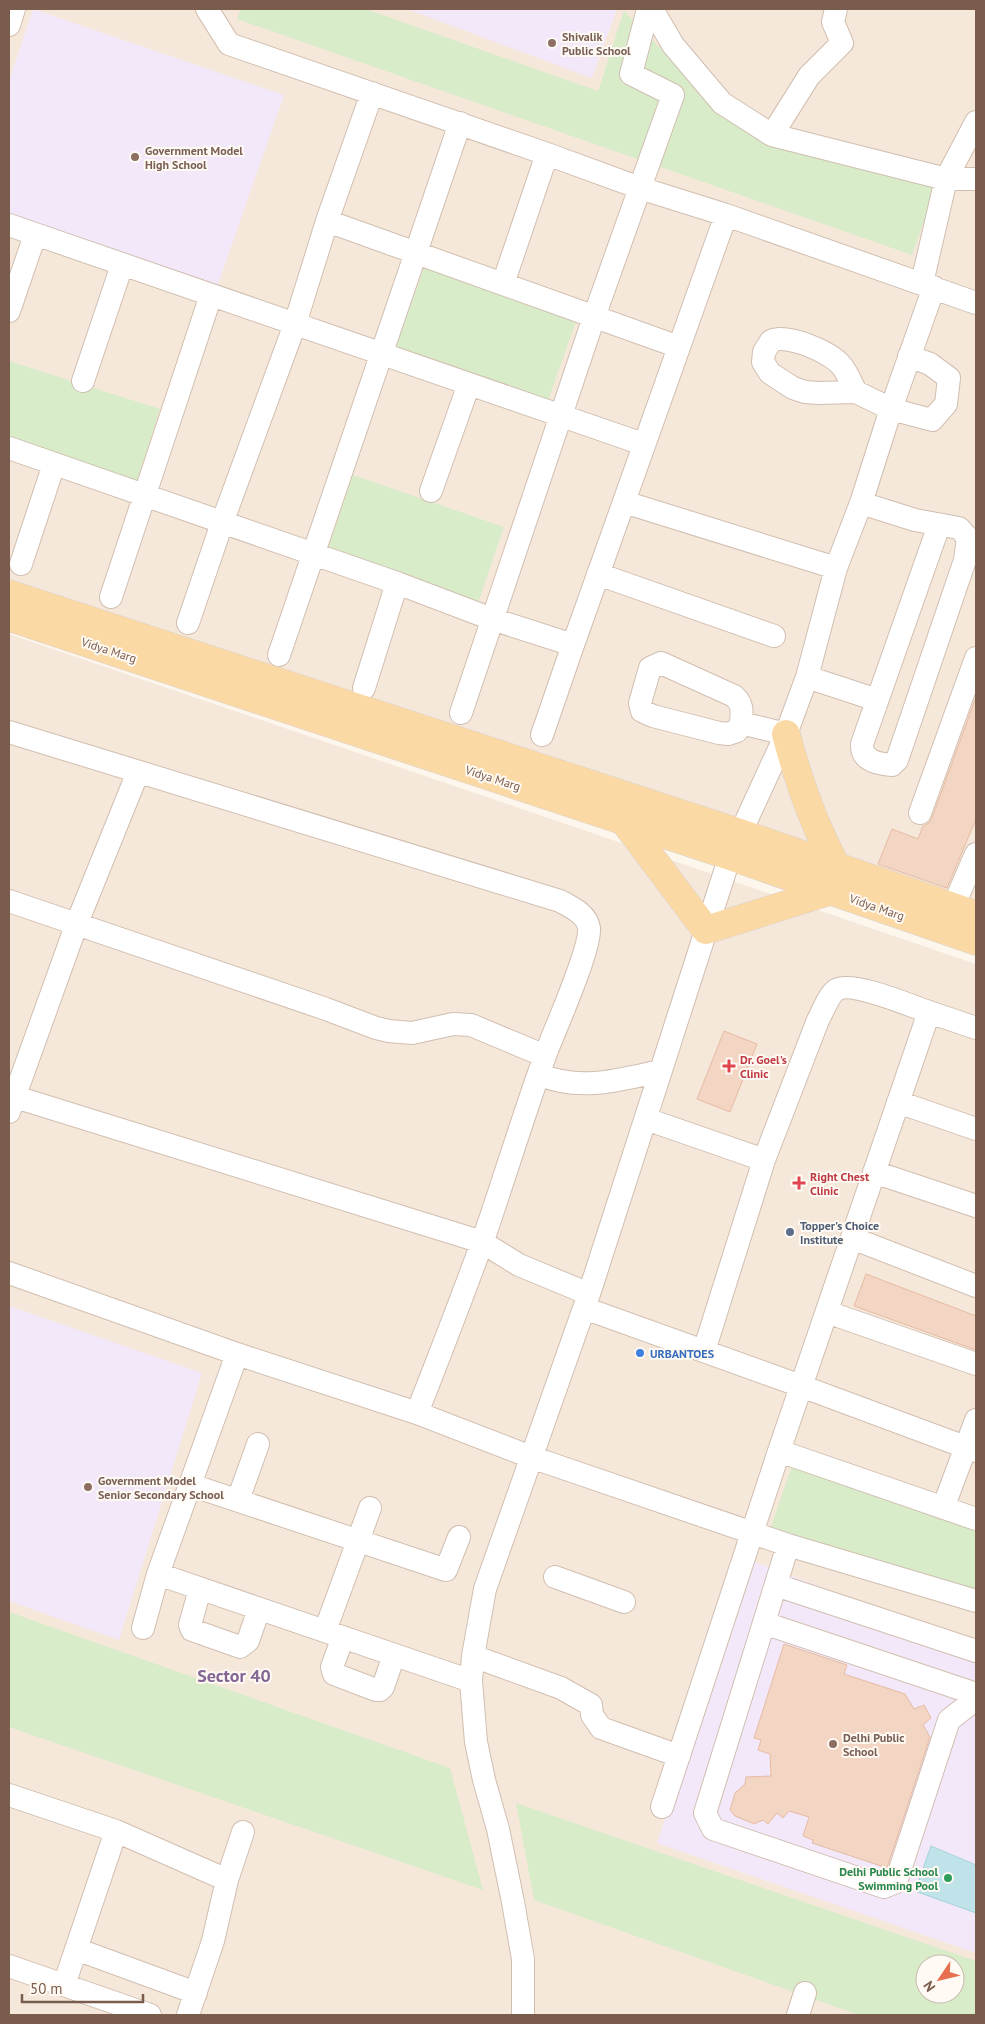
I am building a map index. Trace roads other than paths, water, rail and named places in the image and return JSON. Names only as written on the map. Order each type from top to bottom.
[{"type":"main road","name":"Vidya Marg","points":[[9,594],[833,879],[976,941]]},
{"type":"main road","name":"Vidya Marg","points":[[9,617],[624,821],[735,845]]},
{"type":"main road","points":[[624,821],[706,930],[833,879],[786,734]]},
{"type":"main road","name":"Vidya Marg","points":[[833,879],[965,911]]},
{"type":"street","points":[[9,25],[14,9]]},
{"type":"street","points":[[207,9],[229,44],[460,123],[640,188],[726,215],[928,284],[976,303]]},
{"type":"street","points":[[648,9],[631,74],[673,95]]},
{"type":"street","points":[[652,9],[673,45],[722,103],[772,135],[946,179],[976,179]]},
{"type":"street","points":[[772,135],[810,76],[842,42],[833,22],[836,9]]},
{"type":"street","points":[[462,713],[594,317],[673,95],[688,63]]},
{"type":"street","points":[[188,623],[222,522],[295,324],[327,221],[372,93]]},
{"type":"street","points":[[523,2015],[523,1959],[498,1829],[484,1780],[476,1742],[471,1681],[473,1656],[485,1589],[587,1301],[660,1071],[735,845],[786,734],[807,676],[836,568],[861,503],[909,356],[928,284],[946,179],[976,122]]},
{"type":"street","points":[[279,655],[460,123]]},
{"type":"street","points":[[503,284],[547,154]]},
{"type":"street","points":[[542,735],[726,215]]},
{"type":"street","points":[[327,221],[679,347]]},
{"type":"street","points":[[9,226],[644,444]]},
{"type":"street","points":[[9,311],[35,235]]},
{"type":"street","points":[[83,381],[122,265]]},
{"type":"street","points":[[111,597],[212,295]]},
{"type":"street","points":[[856,392],[891,409],[932,420],[946,404],[949,378],[930,364],[909,356]]},
{"type":"street","points":[[431,491],[469,384]]},
{"type":"street","points":[[9,448],[396,583],[492,619],[573,645]]},
{"type":"street","points":[[21,564],[54,464]]},
{"type":"street","points":[[624,502],[836,568]]},
{"type":"street","points":[[861,503],[915,520],[959,528],[968,538],[968,547],[897,760],[892,764],[881,764],[871,761],[862,750],[877,700],[938,525]]},
{"type":"street","points":[[598,574],[774,636]]},
{"type":"street","points":[[364,688],[396,583]]},
{"type":"street","points":[[920,813],[976,658]]},
{"type":"street","points":[[807,676],[877,700]]},
{"type":"street","points":[[741,722],[786,734]]},
{"type":"street","points":[[9,732],[560,901],[582,915],[587,923],[589,930],[588,941],[542,1065],[482,1242],[417,1413]]},
{"type":"street","points":[[138,772],[77,923],[10,1101],[482,1242],[519,1265],[587,1301],[704,1351],[971,1449]]},
{"type":"street","points":[[965,911],[976,854]]},
{"type":"street","points":[[9,901],[326,1009],[376,1028],[412,1033],[453,1024],[471,1025],[491,1032],[542,1065],[554,1081],[600,1084],[660,1071]]},
{"type":"street","points":[[704,1351],[764,1160],[818,1020],[835,991],[842,987],[853,988],[976,1028]]},
{"type":"street","points":[[662,1806],[779,1451],[929,1012]]},
{"type":"street","points":[[898,1102],[976,1129]]},
{"type":"street","points":[[646,1119],[764,1160]]},
{"type":"street","points":[[874,1172],[976,1206]]},
{"type":"street","points":[[852,1238],[976,1286]]},
{"type":"street","points":[[9,1273],[237,1354],[417,1413],[531,1457],[753,1534],[976,1601]]},
{"type":"street","points":[[827,1312],[976,1364]]},
{"type":"street","points":[[143,1628],[158,1574],[237,1354]]},
{"type":"street","points":[[943,1508],[971,1449],[976,1420]]},
{"type":"street","points":[[238,1500],[258,1444]]},
{"type":"street","points":[[779,1451],[976,1519]]},
{"type":"street","points":[[191,1485],[446,1570],[459,1537]]},
{"type":"street","points":[[370,1508],[357,1541],[334,1634],[332,1667],[334,1674],[380,1690],[383,1687],[394,1655]]},
{"type":"street","points":[[788,1545],[705,1813],[713,1829],[884,1887],[896,1882],[948,1720],[976,1699]]},
{"type":"street","points":[[158,1574],[471,1681]]},
{"type":"street","points":[[555,1577],[624,1602]]},
{"type":"street","points":[[776,1585],[976,1651]]},
{"type":"street","points":[[200,1588],[190,1625],[192,1630],[240,1647],[248,1641],[259,1609]]},
{"type":"street","points":[[764,1623],[976,1694]]},
{"type":"street","points":[[473,1656],[562,1688],[591,1705],[592,1715],[601,1728],[679,1756]]},
{"type":"street","points":[[9,1795],[116,1831],[228,1880]]},
{"type":"street","points":[[64,1985],[116,1831]]},
{"type":"street","points":[[188,2015],[213,1941],[228,1880],[243,1832]]},
{"type":"street","points":[[76,1949],[196,1993]]},
{"type":"street","points":[[9,1966],[150,2015]]},
{"type":"street","points":[[798,2015],[805,1993]]},
{"type":"water","name":"Delhi Public School Swimming Pool","points":[[931,1846],[976,1865],[976,1913],[915,1891]]},
{"type":"place","name":"Shivalik Public School","points":[[552,43]]},
{"type":"place","name":"Government Model High School","points":[[135,157]]},
{"type":"place","name":"Dr. Goel's Clinic","points":[[729,1066]]},
{"type":"place","name":"Right Chest Clinic","points":[[799,1183]]},
{"type":"place","name":"Topper's Choice Institute","points":[[790,1232]]},
{"type":"place","name":"URBANTOES","points":[[640,1353]]},
{"type":"place","name":"Government Model Senior Secondary School","points":[[88,1487]]},
{"type":"place","name":"Delhi Public School","points":[[833,1744]]},
{"type":"place","name":"Delhi Public School Swimming Pool","points":[[948,1878]]},
{"type":"district","name":"Sector 40","points":[[234,1675]]}]
